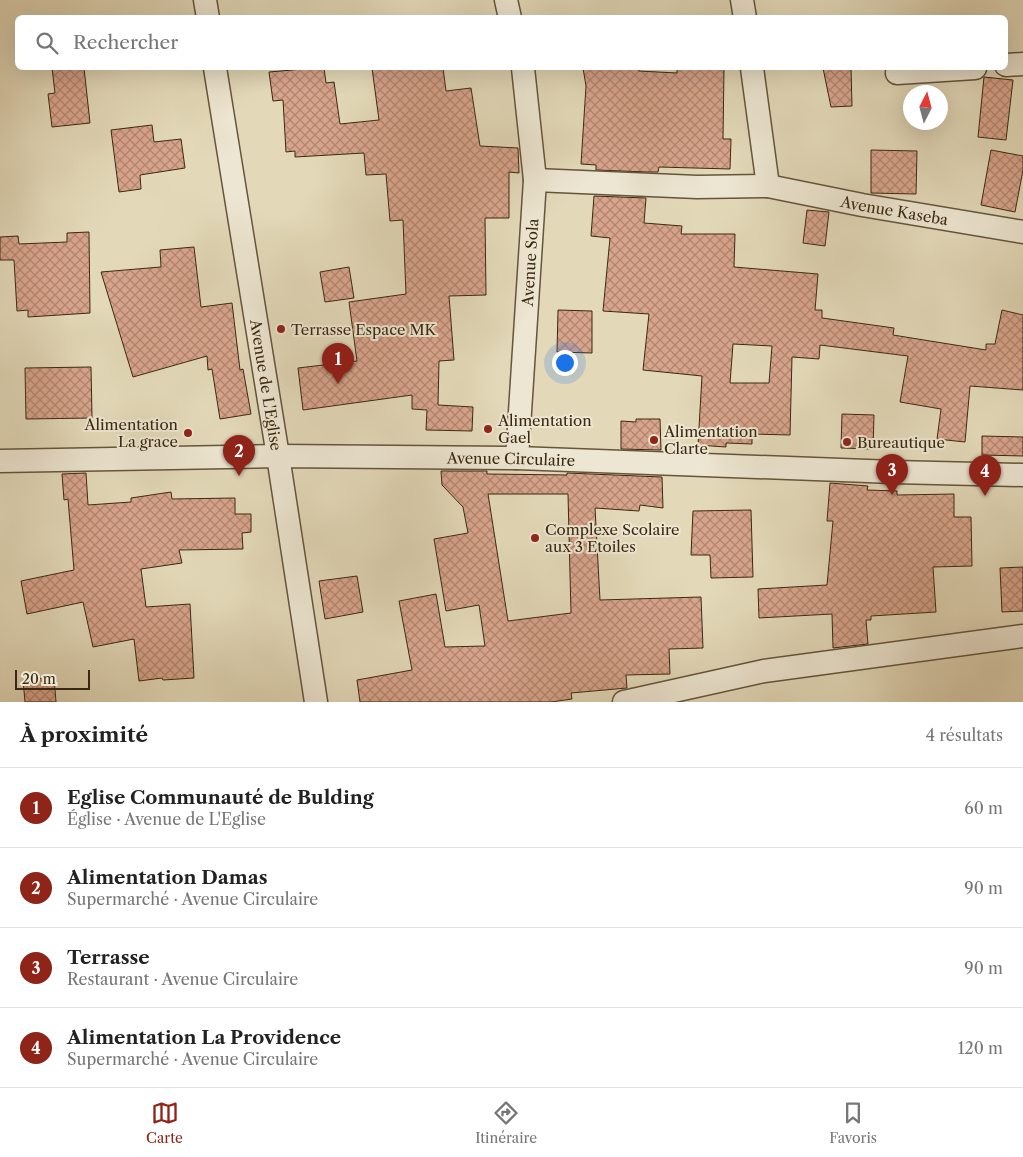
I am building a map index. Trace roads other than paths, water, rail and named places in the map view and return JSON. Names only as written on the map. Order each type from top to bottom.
[{"type":"street","points":[[205,0],[208,15]]},
{"type":"street","points":[[506,0],[509,15]]},
{"type":"street","points":[[742,0],[744,15]]},
{"type":"street","points":[[1008,65],[1023,64]]},
{"type":"street","name":"Avenue de L'Eglise","points":[[216,70],[316,702]]},
{"type":"street","name":"Avenue Sola","points":[[517,458],[535,180],[523,70]]},
{"type":"street","points":[[752,70],[768,186]]},
{"type":"street","points":[[897,73],[944,70]]},
{"type":"street","name":"Avenue Kaseba","points":[[535,180],[697,187],[768,186],[871,207],[1023,232]]},
{"type":"street","name":"Avenue Circulaire","points":[[0,461],[278,456],[517,458],[1023,475]]},
{"type":"street","points":[[624,702],[764,671],[1023,636]]},
{"type":"place","name":"Terrasse Espace MK","points":[[281,329]]},
{"type":"place","name":"Eglise Communauté de Bulding","points":[[338,384]]},
{"type":"place","name":"Alimentation Gael","points":[[488,429]]},
{"type":"place","name":"Alimentation La grace","points":[[188,433]]},
{"type":"place","name":"Alimentation Clarte","points":[[654,440]]},
{"type":"place","name":"Bureautique","points":[[847,442]]},
{"type":"place","name":"Alimentation Damas","points":[[239,476]]},
{"type":"place","name":"Terrasse","points":[[892,495]]},
{"type":"place","name":"Alimentation La Providence","points":[[985,496]]},
{"type":"place","name":"Complexe Scolaire aux 3 Etoiles","points":[[535,538]]}]
